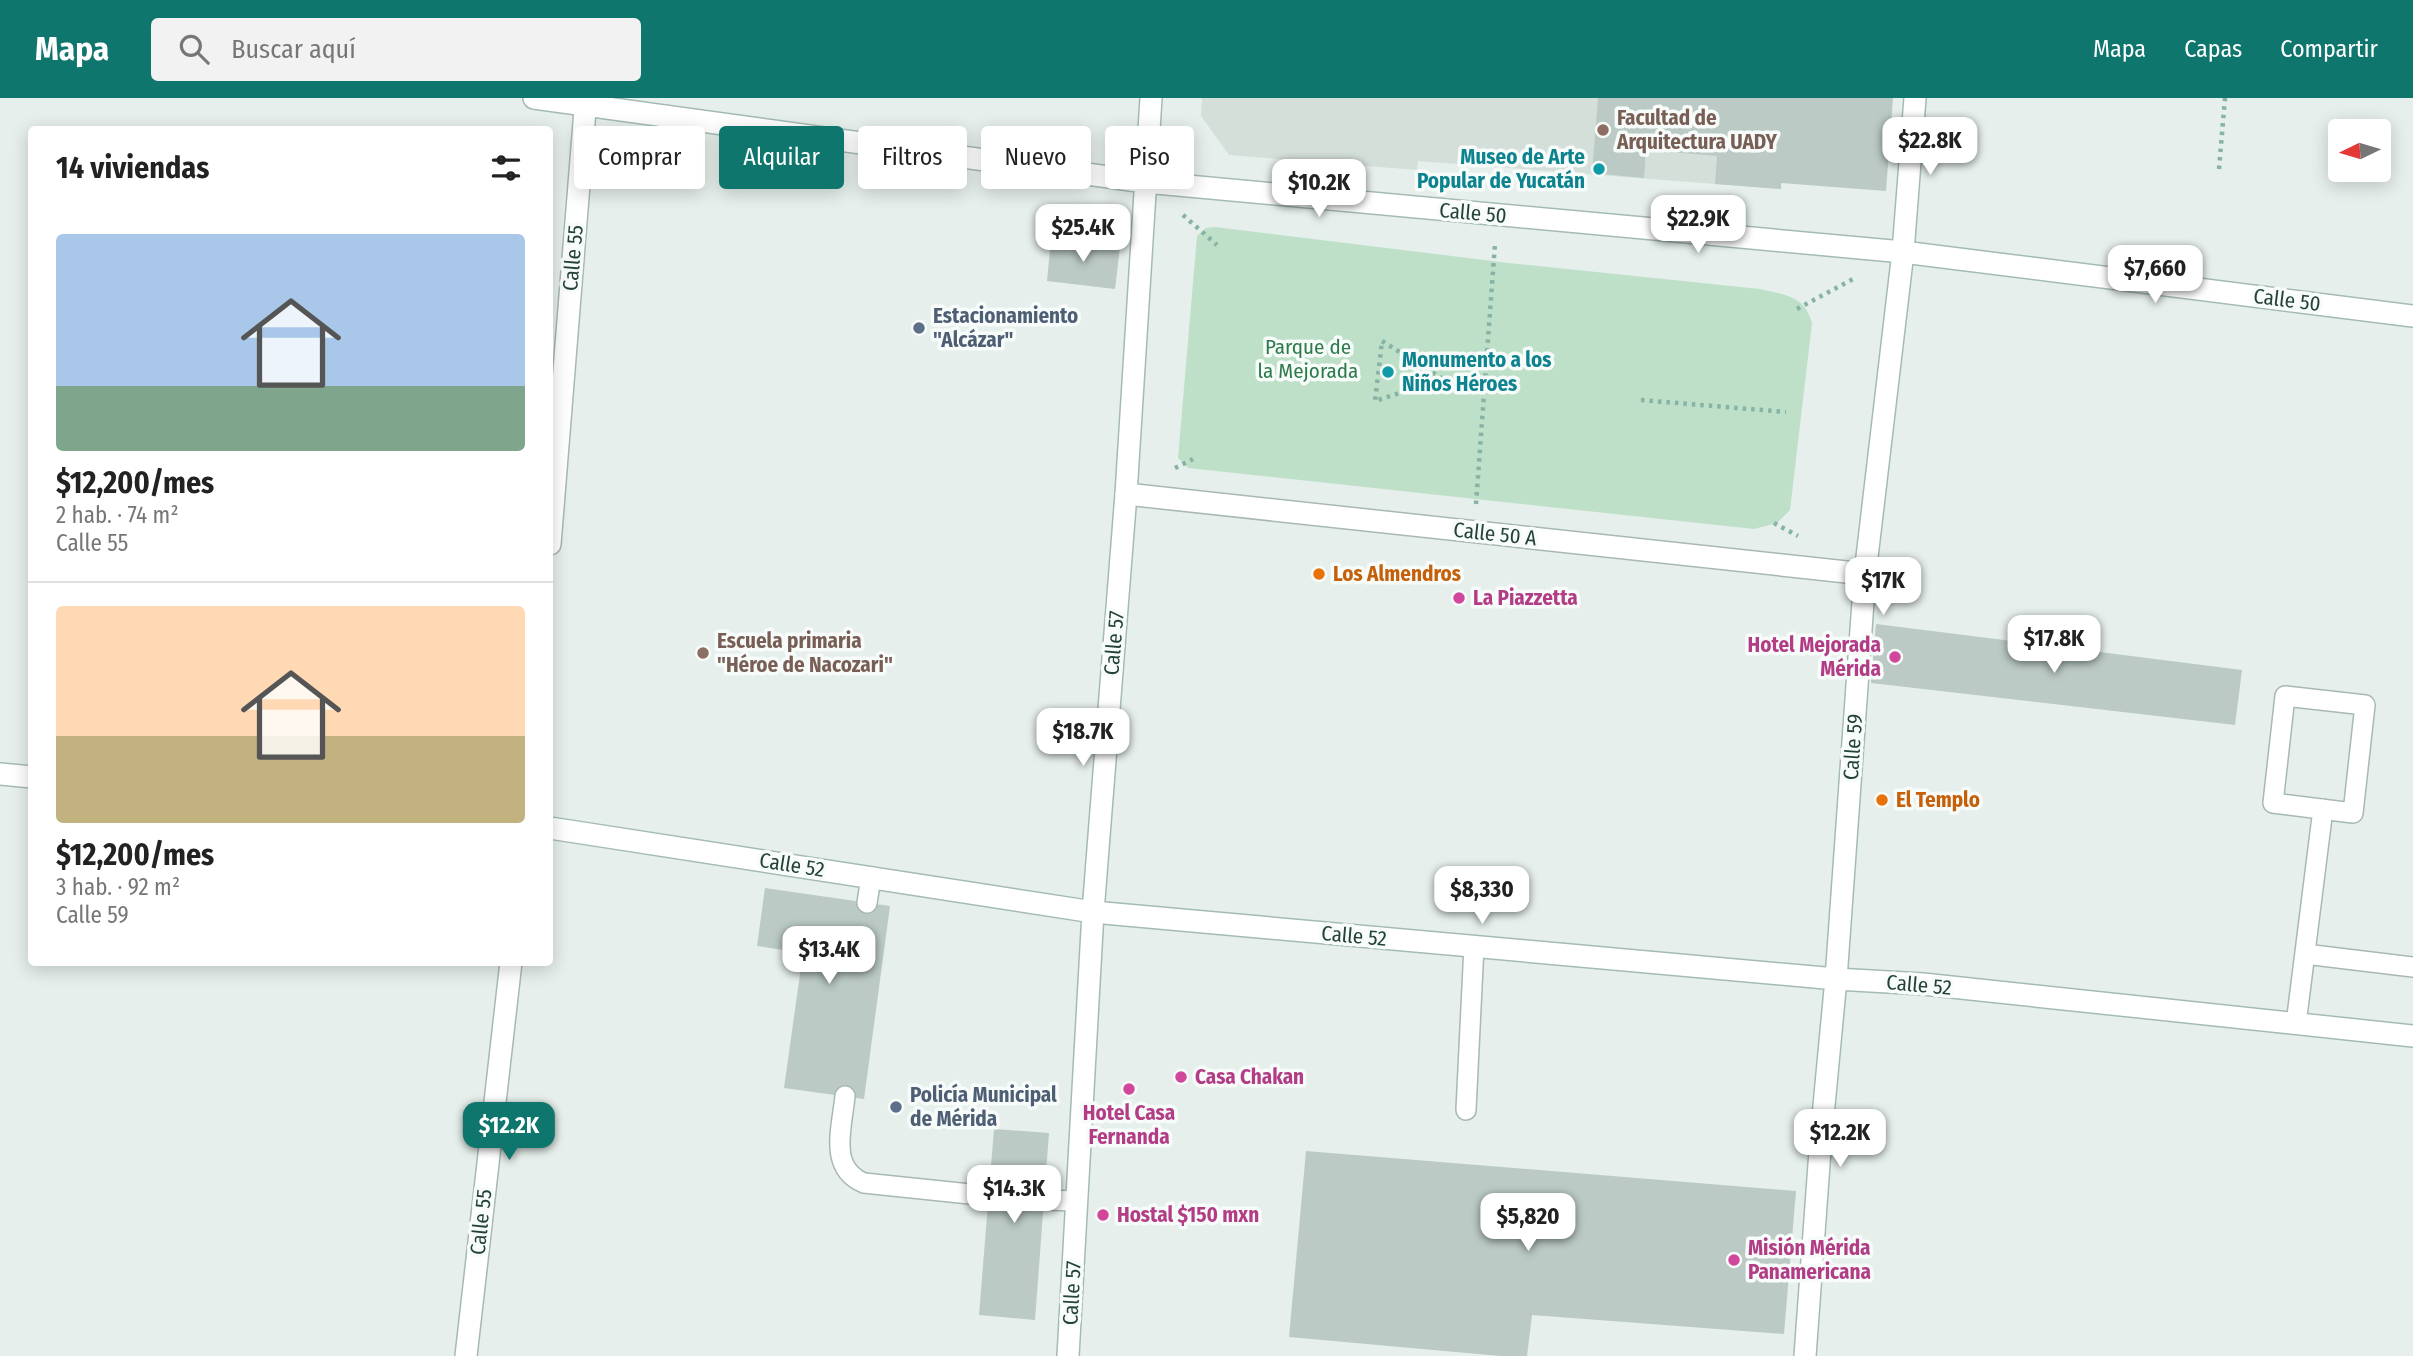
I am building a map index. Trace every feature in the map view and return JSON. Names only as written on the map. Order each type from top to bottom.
[{"type":"main road","name":"Calle 50","points":[[534,98],[586,102],[1105,176]]},
{"type":"main road","name":"Calle 57","points":[[1149,126],[1151,98]]},
{"type":"main road","name":"Calle 59","points":[[1805,1356],[1865,574],[1903,253],[1915,98]]},
{"type":"main road","name":"Calle 55","points":[[553,507],[586,102]]},
{"type":"main road","name":"Calle 50","points":[[1194,187],[1903,253],[2413,316]]},
{"type":"main road","name":"Calle 57","points":[[1068,1356],[1093,912],[1126,494],[1145,189]]},
{"type":"main road","name":"Calle 50 A","points":[[1126,494],[1865,574]]},
{"type":"main road","points":[[0,774],[28,777]]},
{"type":"main road","name":"Calle 52","points":[[553,828],[1093,912],[1836,979],[1923,984],[2413,1037]]},
{"type":"main road","name":"Calle 55","points":[[466,1356],[511,966]]},
{"type":"lane","points":[[2285,696],[2365,705],[2353,813],[2323,809],[2273,803],[2285,696]]},
{"type":"lane","points":[[2296,1024],[2323,809]]},
{"type":"lane","points":[[867,903],[871,877]]},
{"type":"lane","points":[[1466,1110],[1474,946]]},
{"type":"lane","points":[[2305,954],[2413,967]]},
{"type":"lane","points":[[845,1096],[840,1157],[851,1178],[864,1183],[989,1196]]},
{"type":"lane","points":[[1044,1200],[1077,1201]]},
{"type":"path","points":[[2219,169],[2225,98]]},
{"type":"path","points":[[1478,490],[1492,275]]},
{"type":"path","points":[[1797,309],[1856,278]]},
{"type":"path","points":[[1443,379],[1382,341],[1375,401],[1443,379],[1485,381]]},
{"type":"path","points":[[1641,400],[1786,412]]},
{"type":"shaded area","name":"Facultad de Arquitectura UADY","points":[[1202,98],[1786,98],[1781,189],[1418,161],[1417,170],[1229,155],[1201,116]]},
{"type":"green space","name":"Parque de la Mejorada","points":[[1206,228],[1509,263],[1760,289],[1792,298],[1804,307],[1812,323],[1790,510],[1777,523],[1754,529],[1188,468],[1178,458],[1197,236]]},
{"type":"building","points":[[1598,98],[1893,98],[1886,191],[1781,183],[1781,189],[1715,184],[1717,156],[1646,150],[1644,178],[1592,173]]},
{"type":"building","points":[[1051,239],[1120,247],[1115,289],[1047,281]]},
{"type":"building","points":[[1876,624],[2242,670],[2235,725],[1871,683]]},
{"type":"building","points":[[765,888],[890,906],[864,1099],[784,1088],[803,953],[757,946]]},
{"type":"building","points":[[994,1129],[1049,1133],[1035,1320],[979,1315]]},
{"type":"building","points":[[1306,1151],[1796,1191],[1784,1334],[1532,1315],[1527,1356],[1500,1356],[1289,1337]]},
{"type":"place","name":"Facultad de Arquitectura UADY","points":[[1603,130]]},
{"type":"place","name":"Museo de Arte Popular de Yucatán","points":[[1599,169]]},
{"type":"place","name":"Estacionamiento \"Alcázar\"","points":[[919,328]]},
{"type":"place","name":"Monumento a los Niños Héroes","points":[[1388,372]]},
{"type":"place","name":"Los Almendros","points":[[1319,574]]},
{"type":"place","name":"La Piazzetta","points":[[1459,598]]},
{"type":"place","name":"Escuela primaria \"Héroe de Nacozari\"","points":[[703,653]]},
{"type":"place","name":"Hotel Mejorada Mérida","points":[[1895,657]]},
{"type":"place","name":"El Templo","points":[[1882,800]]},
{"type":"place","name":"Casa Chakan","points":[[1181,1077]]},
{"type":"place","name":"Hotel Casa Fernanda","points":[[1129,1089]]},
{"type":"place","name":"Policía Municipal de Mérida","points":[[896,1107]]},
{"type":"place","name":"Hostal $150 mxn","points":[[1103,1215]]},
{"type":"place","name":"Misión Mérida Panamericana","points":[[1734,1260]]}]
